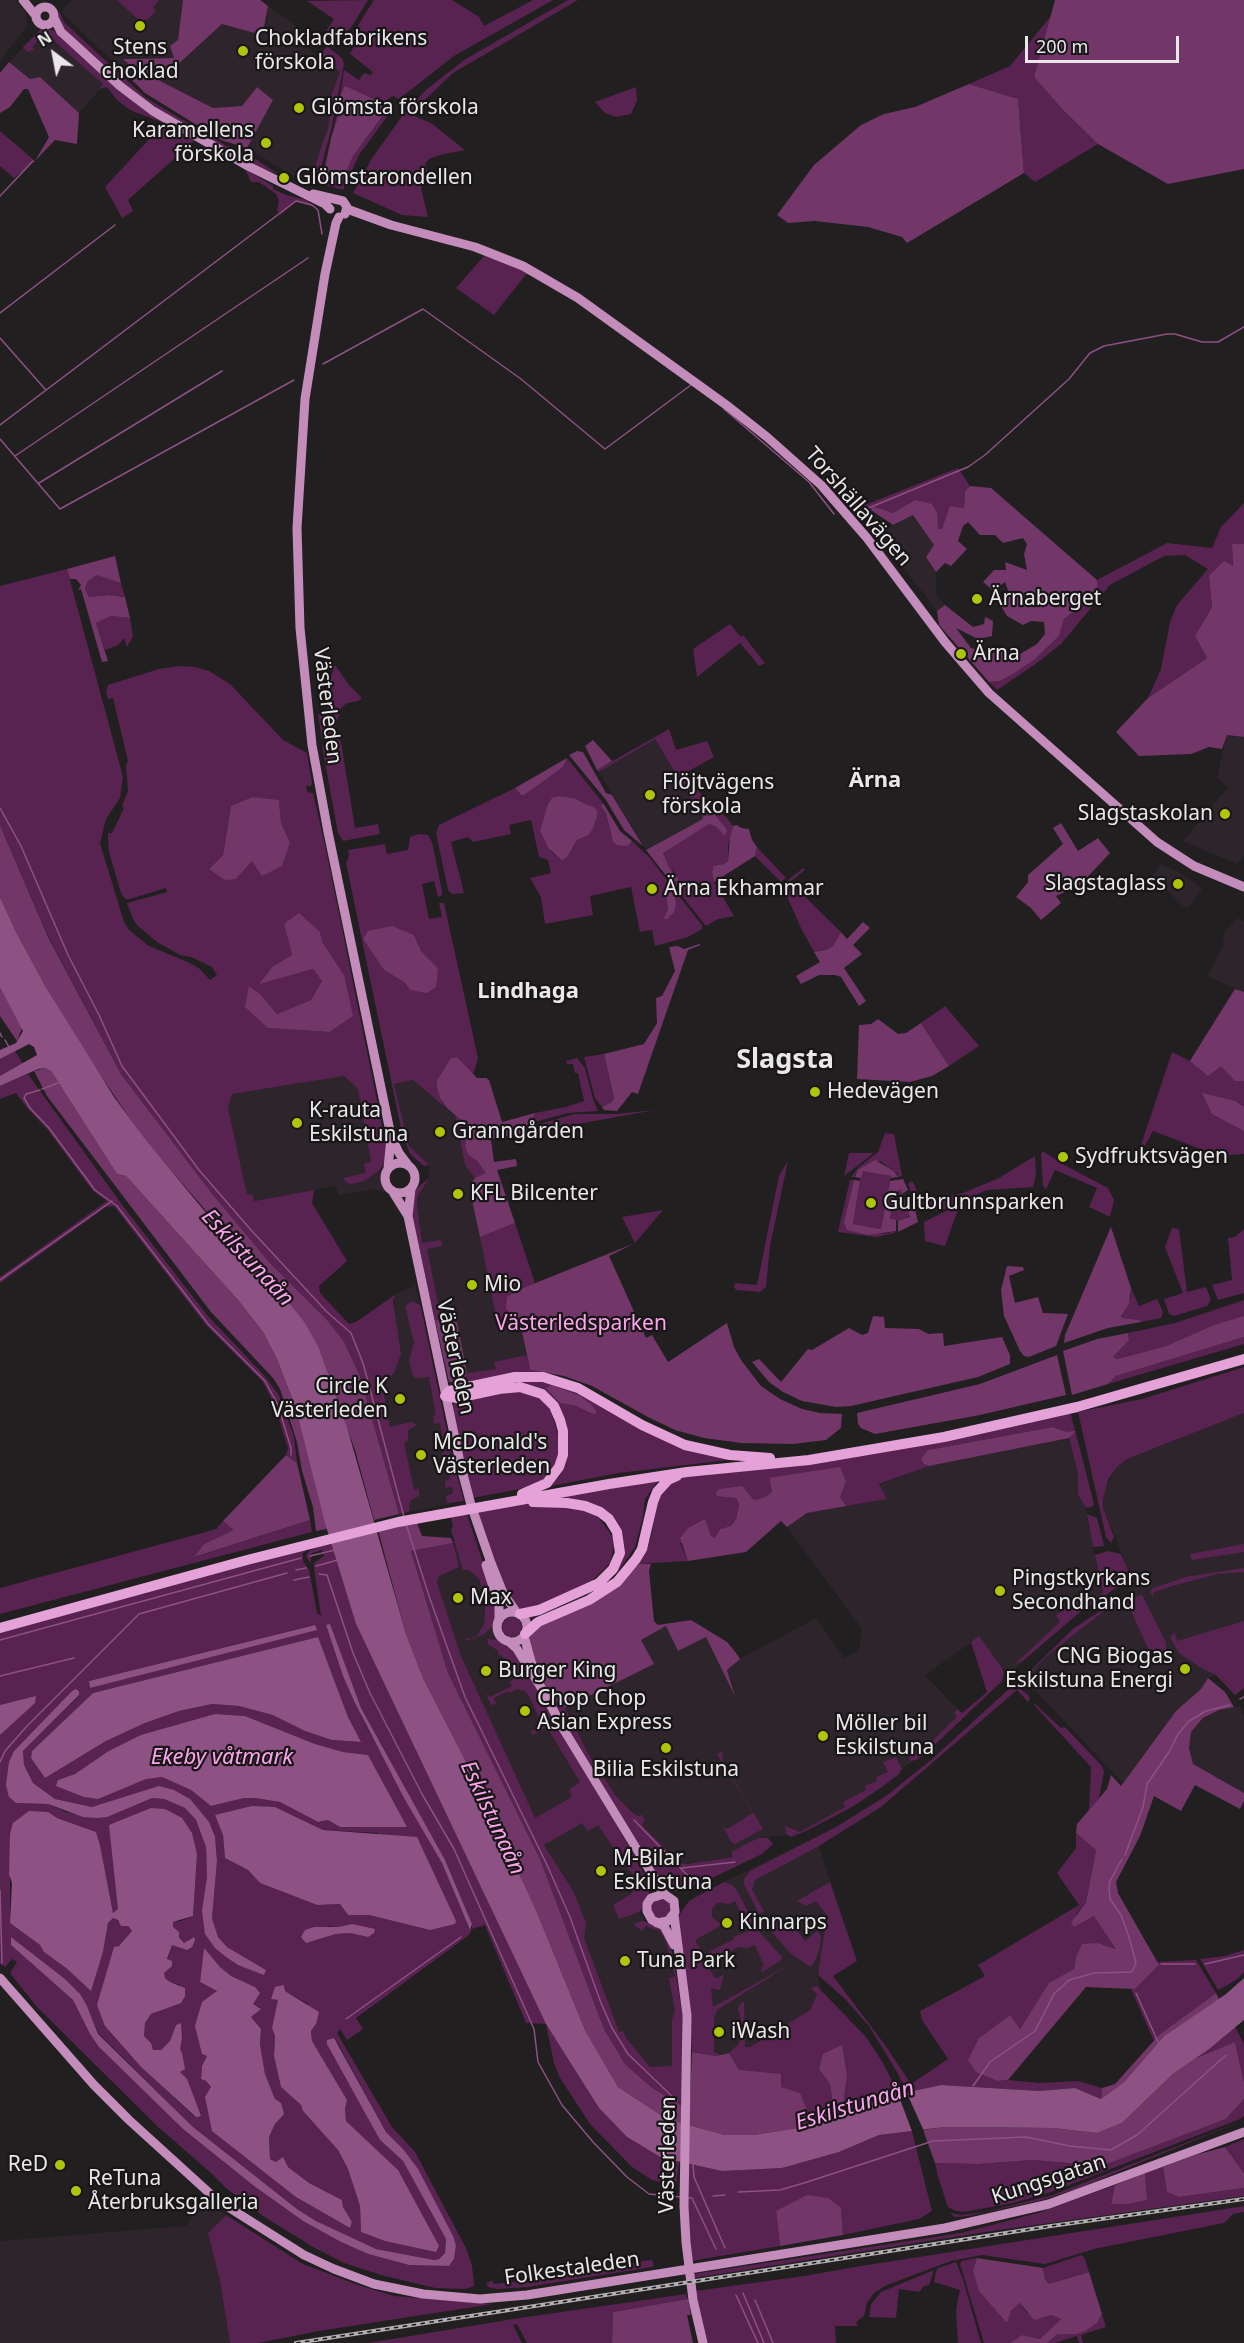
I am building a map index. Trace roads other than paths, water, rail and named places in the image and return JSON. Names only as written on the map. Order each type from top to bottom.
[{"type":"highway","points":[[0,1622],[395,1517],[645,1474],[926,1435],[1071,1406],[1244,1353]]},
{"type":"highway","points":[[517,1497],[687,1472],[809,1460],[876,1450],[985,1429],[1244,1359]]},
{"type":"highway","points":[[445,1396],[454,1389],[494,1380],[543,1377],[578,1388],[642,1425],[685,1445],[730,1455],[771,1458]]},
{"type":"highway","points":[[445,1396],[457,1398],[520,1387],[542,1394],[554,1406],[562,1431],[563,1449],[559,1467],[547,1483],[517,1497]]},
{"type":"highway","points":[[524,1635],[538,1622],[589,1600],[617,1582],[642,1549],[657,1492],[668,1480],[687,1472]]},
{"type":"highway","points":[[517,1497],[567,1503],[592,1509],[609,1519],[617,1532],[620,1544],[613,1569],[599,1583],[539,1610],[518,1614]]},
{"type":"highway","points":[[0,1628],[299,1543]]},
{"type":"main road","points":[[23,0],[36,16],[39,24],[62,32]]},
{"type":"main road","points":[[33,0],[42,7],[51,9],[62,32],[120,86],[153,111],[248,166],[300,192],[337,200],[332,203],[338,212]]},
{"type":"main road","points":[[36,16],[38,9],[42,7]]},
{"type":"main road","points":[[46,25],[54,18]]},
{"type":"main road","name":"Torshällavägen","points":[[300,192],[338,212],[475,247],[539,274],[578,298],[759,431],[820,485],[867,538],[945,642],[989,693],[1157,842],[1194,866],[1244,887]]},
{"type":"main road","name":"Västerleden","points":[[338,212],[325,274],[305,399],[301,445],[297,564],[302,656],[317,777],[391,1136],[408,1165]]},
{"type":"main road","name":"Västerleden","points":[[388,1168],[391,1136]]},
{"type":"main road","points":[[397,1163],[408,1165],[415,1178],[411,1189],[403,1193],[393,1192],[385,1181],[388,1168],[397,1163]]},
{"type":"main road","name":"Västerleden","points":[[411,1189],[408,1216],[445,1396],[471,1505],[503,1593],[518,1614]]},
{"type":"main road","name":"Västerleden","points":[[393,1192],[408,1216]]},
{"type":"main road","name":"Västerleden","points":[[471,1505],[471,1520],[499,1605],[499,1620]]},
{"type":"main road","points":[[539,1684],[524,1635],[526,1624],[518,1614],[507,1613],[499,1620],[499,1632],[517,1649],[646,1868],[664,1894],[674,1901],[674,1915],[668,1921],[657,1923],[650,1918],[647,1904],[651,1898],[664,1894]]},
{"type":"main road","points":[[508,1641],[516,1641],[524,1635]]},
{"type":"main road","points":[[646,1868],[651,1898]]},
{"type":"main road","name":"Västerleden","points":[[674,1915],[687,2015],[684,2206],[688,2266],[703,2343]]},
{"type":"main road","name":"Västerleden","points":[[657,1923],[664,1926],[672,1939],[680,1965]]},
{"type":"main road","name":"Folkestaleden","points":[[0,1978],[94,2085],[218,2200],[281,2241],[334,2270],[392,2289],[452,2298],[480,2299],[527,2295],[945,2228]]},
{"type":"main road","name":"Kungsgatan","points":[[945,2228],[1049,2204],[1244,2126]]},
{"type":"main road","name":"Kungsgatan","points":[[1163,2160],[1244,2132]]},
{"type":"water","name":"Eskilstunaån","points":[[0,897],[47,989],[114,1097],[145,1139],[202,1208],[271,1286],[285,1298],[305,1323],[319,1348],[347,1427],[406,1634],[423,1678],[479,1787],[536,1910],[585,2030],[618,2087],[667,2119],[725,2135],[754,2135],[816,2125],[880,2098],[941,2085],[1039,2091],[1075,2088],[1101,2099],[1124,2082],[1164,2036],[1226,1994],[1244,1978],[1244,2020],[1209,2049],[1173,2074],[1122,2123],[1097,2133],[1053,2128],[945,2127],[879,2135],[839,2152],[782,2168],[722,2171],[662,2158],[627,2137],[599,2108],[546,2024],[356,1624],[325,1523],[295,1406],[277,1359],[263,1332],[238,1300],[126,1176],[117,1174],[51,1071],[45,1068],[38,1069],[0,1086],[0,1076],[37,1055],[34,1047],[29,1044],[0,1059],[0,1050],[16,1043],[23,1031],[0,987]]},
{"type":"water","points":[[330,1624],[361,1708],[445,1860],[472,1924],[470,1930],[442,1863],[404,1798],[355,1703],[343,1676],[326,1625]]},
{"type":"water","points":[[315,1625],[317,1630],[90,1688],[89,1681]]},
{"type":"water","name":"Ekeby våtmark","points":[[318,1637],[348,1717],[361,1742],[332,1740],[305,1731],[273,1715],[239,1706],[212,1704],[179,1711],[145,1723],[106,1741],[45,1778],[31,1758],[32,1751],[93,1693]]},
{"type":"water","name":"Ekeby våtmark","points":[[76,1689],[79,1695],[23,1751],[24,1765],[33,1783],[55,1799],[92,1807],[159,1786],[174,1790],[190,1799],[209,1822],[215,1837],[217,1861],[212,1918],[218,1937],[227,1947],[266,1970],[264,1975],[238,1965],[226,1957],[215,1948],[205,1934],[202,1911],[207,1877],[206,1847],[196,1820],[185,1808],[164,1799],[152,1798],[107,1817],[97,1818],[83,1817],[48,1804],[16,1803],[9,1797],[6,1785],[9,1762],[14,1751]]},
{"type":"water","points":[[36,1696],[35,1703],[0,1735],[0,1705]]},
{"type":"water","name":"Ekeby våtmark","points":[[215,1714],[245,1716],[315,1744],[343,1752],[368,1755],[407,1827],[340,1827],[328,1820],[318,1822],[280,1802],[255,1798],[244,1798],[211,1806],[191,1790],[162,1777],[146,1779],[98,1799],[84,1797],[56,1786],[58,1780],[75,1774],[107,1752],[141,1735]]},
{"type":"water","name":"Ekeby våtmark","points":[[252,1806],[275,1807],[323,1830],[417,1837],[456,1921],[455,1924],[430,1930],[369,1915],[348,1915],[340,1904],[317,1905],[260,1883],[248,1870],[225,1858],[223,1835],[215,1815]]},
{"type":"water","points":[[151,1808],[165,1809],[182,1818],[192,1833],[197,1854],[193,1916],[173,1922],[173,1927],[179,1932],[179,1937],[184,1943],[194,1937],[195,1940],[192,1947],[187,1950],[172,1945],[167,1959],[172,1961],[172,1966],[164,1973],[165,1978],[185,1988],[185,1996],[181,2003],[151,2014],[145,2023],[144,2036],[151,2043],[153,2050],[161,2050],[170,2041],[176,2025],[181,2023],[180,2049],[185,2069],[180,2072],[187,2079],[201,2116],[196,2117],[141,2067],[105,2026],[97,2005],[114,1947],[119,1946],[132,1931],[128,1926],[121,1926],[118,1920],[113,1918],[108,1923],[103,1952],[91,1991],[44,1952],[40,1945],[10,1923],[12,1883],[9,1874],[10,1834],[13,1823],[29,1811],[48,1812],[57,1818],[96,1832],[113,1913],[118,1909],[109,1825]]},
{"type":"water","points":[[352,1924],[375,1929],[374,1933],[368,1937],[350,1933],[336,1934],[306,1943],[301,1937],[305,1930],[314,1927],[338,1927]]},
{"type":"water","points":[[11,1937],[65,1979],[80,1994],[98,2034],[193,2127],[297,2209],[316,2221],[376,2249],[439,2259],[445,2253],[446,2239],[403,2161],[380,2140],[327,2044],[327,2040],[334,2038],[386,2132],[418,2169],[453,2236],[456,2246],[454,2259],[449,2266],[409,2265],[368,2254],[303,2221],[254,2186],[183,2129],[99,2047],[73,2000],[11,1945]]},
{"type":"water","points":[[204,1948],[231,1976],[255,1987],[260,1993],[253,2004],[261,2009],[251,2017],[261,2029],[260,2044],[265,2074],[275,2099],[281,2103],[284,2114],[275,2124],[269,2137],[270,2159],[276,2162],[283,2157],[288,2167],[309,2183],[342,2200],[343,2207],[352,2222],[350,2228],[296,2197],[212,2131],[205,2097],[211,2087],[201,2079],[202,2066],[207,2056],[202,2054],[195,2026],[202,2002],[217,1991],[200,1982]]},
{"type":"water","points":[[284,1985],[285,1991],[319,2012],[316,2024],[311,2031],[312,2041],[347,2100],[346,2121],[398,2170],[439,2246],[436,2252],[385,2241],[361,2232],[360,2206],[348,2169],[338,2150],[303,2111],[301,2105],[281,2087],[274,2056],[275,2036],[272,2028],[278,2000],[271,1999],[275,1987]]},
{"type":"waterway","points":[[0,196],[33,161]]},
{"type":"waterway","points":[[0,425],[296,201],[312,205],[318,210],[322,234]]},
{"type":"waterway","points":[[0,313],[115,225]]},
{"type":"waterway","points":[[15,456],[308,258]]},
{"type":"waterway","points":[[323,364],[423,309],[521,379],[605,449],[691,385]]},
{"type":"waterway","points":[[866,509],[968,467],[985,455],[1069,379],[1090,353],[1104,346],[1167,334],[1202,342],[1218,342],[1244,327]]},
{"type":"waterway","points":[[0,338],[45,389]]},
{"type":"waterway","points":[[39,483],[222,371]]},
{"type":"waterway","points":[[0,439],[60,509],[294,380]]},
{"type":"waterway","points":[[724,409],[809,482],[834,514]]},
{"type":"waterway","name":"Eskilstunaån","points":[[0,808],[21,846],[68,955],[122,1066],[199,1170],[327,1312],[351,1333],[363,1363],[404,1517]]},
{"type":"waterway","points":[[0,1033],[2,1037]]},
{"type":"waterway","points":[[5,1040],[9,1047]]},
{"type":"waterway","points":[[42,1089],[58,1083]]},
{"type":"waterway","points":[[40,1090],[26,1094],[24,1098],[30,1108],[49,1128],[95,1190],[117,1206],[209,1325],[265,1381],[278,1405],[291,1455]]},
{"type":"waterway","points":[[0,1280],[112,1201]]},
{"type":"waterway","points":[[406,1524],[465,1697],[547,1865],[570,1917],[612,2028],[628,2054],[677,2101]]},
{"type":"waterway","points":[[310,1556],[335,1550]]},
{"type":"waterway","points":[[0,1640],[301,1558]]},
{"type":"waterway","points":[[316,1566],[338,1560]]},
{"type":"waterway","points":[[296,1570],[306,1568]]},
{"type":"waterway","points":[[0,1762],[5,1751],[27,1726],[139,1614],[287,1573]]},
{"type":"waterway","points":[[319,1574],[327,1575],[353,1653],[370,1693],[422,1794],[454,1849],[534,2029],[538,2062],[562,2105],[627,2177],[649,2194],[682,2197]]},
{"type":"waterway","points":[[294,1580],[309,1577]]},
{"type":"waterway","points":[[0,1676],[74,1658]]},
{"type":"waterway","points":[[1240,1699],[1244,1697]]},
{"type":"waterway","points":[[1125,1855],[1143,1807],[1147,1784],[1169,1752],[1178,1734],[1189,1721],[1206,1711],[1230,1705]]},
{"type":"waterway","points":[[634,1820],[691,1879]]},
{"type":"waterway","points":[[973,2086],[990,2062],[1035,2031],[1054,1994],[1069,1980],[1094,1973],[1132,1972],[1136,1963],[1129,1937],[1121,1915],[1110,1899],[1109,1889],[1110,1881],[1122,1859]]},
{"type":"waterway","points":[[682,1868],[735,1862]]},
{"type":"waterway","points":[[0,1890],[2,1963]]},
{"type":"waterway","points":[[346,2019],[461,1937]]},
{"type":"waterway","points":[[1205,1964],[1244,1955]]},
{"type":"waterway","points":[[1161,1964],[1195,1964]]},
{"type":"waterway","points":[[1136,1993],[1159,2044]]},
{"type":"waterway","points":[[738,2192],[780,2190],[933,2141],[1026,2137],[1070,2146],[1111,2150],[1137,2135],[1226,2055]]},
{"type":"waterway","points":[[693,2165],[694,2177],[725,2248]]},
{"type":"waterway","points":[[713,2196],[725,2195]]},
{"type":"waterway","points":[[689,2198],[692,2198],[716,2249]]},
{"type":"waterway","points":[[743,2293],[764,2343]]},
{"type":"waterway","points":[[736,2295],[758,2343]]},
{"type":"waterway","points":[[755,2300],[773,2343]]},
{"type":"railway","points":[[296,2343],[1051,2226],[1244,2199]]},
{"type":"place","name":"Stens choklad","points":[[140,26]]},
{"type":"place","name":"Chokladfabrikens förskola","points":[[243,51]]},
{"type":"place","name":"Glömsta förskola","points":[[299,108]]},
{"type":"place","name":"Karamellens förskola","points":[[266,143]]},
{"type":"place","name":"Glömstarondellen","points":[[284,178]]},
{"type":"place","name":"Ärnaberget","points":[[977,599]]},
{"type":"place","name":"Ärna","points":[[961,654]]},
{"type":"place","name":"Flöjtvägens förskola","points":[[650,795]]},
{"type":"place","name":"Slagstaskolan","points":[[1225,814]]},
{"type":"place","name":"Slagstaglass","points":[[1178,884]]},
{"type":"place","name":"Ärna Ekhammar","points":[[652,889]]},
{"type":"place","name":"Hedevägen","points":[[815,1092]]},
{"type":"place","name":"K-rauta Eskilstuna","points":[[297,1123]]},
{"type":"place","name":"Granngården","points":[[440,1132]]},
{"type":"place","name":"Sydfruktsvägen","points":[[1063,1157]]},
{"type":"place","name":"KFL Bilcenter","points":[[458,1194]]},
{"type":"place","name":"Gultbrunnsparken","points":[[871,1203]]},
{"type":"place","name":"Mio","points":[[472,1285]]},
{"type":"place","name":"Circle K Västerleden","points":[[400,1399]]},
{"type":"place","name":"McDonald's Västerleden","points":[[421,1455]]},
{"type":"place","name":"Pingstkyrkans Secondhand","points":[[1000,1591]]},
{"type":"place","name":"Max","points":[[458,1598]]},
{"type":"place","name":"CNG Biogas Eskilstuna Energi","points":[[1185,1669]]},
{"type":"place","name":"Burger King","points":[[486,1671]]},
{"type":"place","name":"Chop Chop Asian Express","points":[[525,1711]]},
{"type":"place","name":"Möller bil Eskilstuna","points":[[823,1736]]},
{"type":"place","name":"Bilia Eskilstuna","points":[[666,1748]]},
{"type":"place","name":"M-Bilar Eskilstuna","points":[[601,1871]]},
{"type":"place","name":"Kinnarps","points":[[727,1923]]},
{"type":"place","name":"Tuna Park","points":[[625,1961]]},
{"type":"place","name":"iWash","points":[[719,2032]]},
{"type":"place","name":"ReD","points":[[60,2165]]},
{"type":"place","name":"ReTuna Återbruksgalleria","points":[[76,2191]]},
{"type":"district","name":"Ärna","points":[[875,781]]},
{"type":"district","name":"Lindhaga","points":[[528,992]]},
{"type":"district","name":"Slagsta","points":[[785,1060]]},
{"type":"park label","name":"Västerledsparken","points":[[581,1324]]}]
